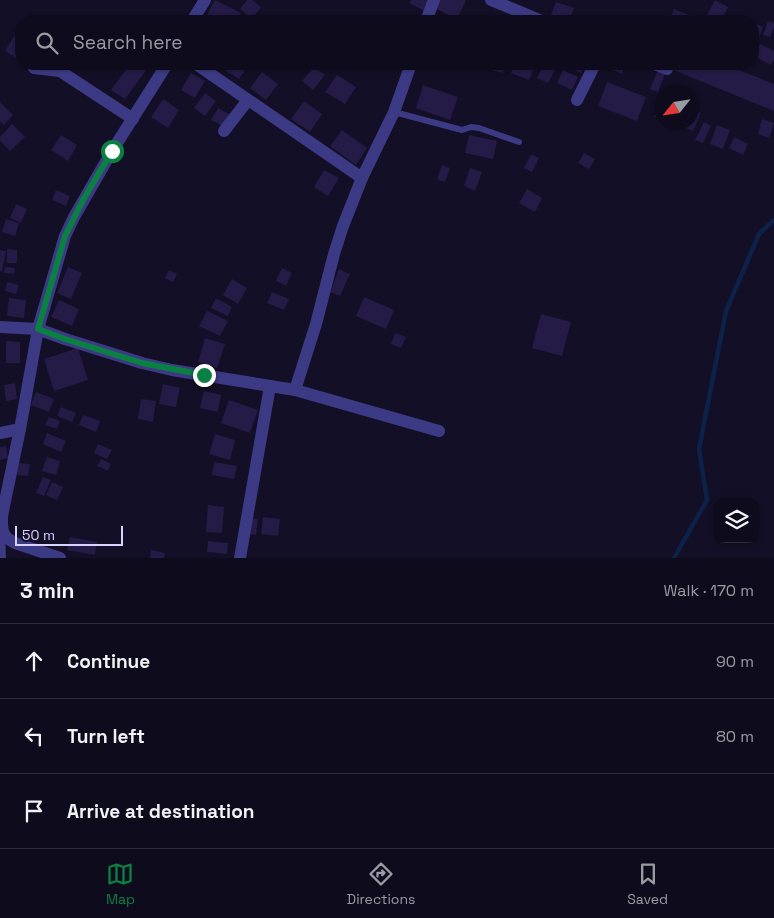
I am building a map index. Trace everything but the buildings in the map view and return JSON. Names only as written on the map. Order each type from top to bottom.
[{"type":"street","points":[[196,15],[205,0]]},
{"type":"street","points":[[428,15],[434,0]]},
{"type":"street","points":[[491,0],[527,15]]},
{"type":"street","points":[[51,70],[60,71],[133,119]]},
{"type":"street","points":[[60,558],[8,540],[2,530],[2,516],[38,329],[65,236],[98,173],[162,70]]},
{"type":"street","points":[[205,70],[362,178]]},
{"type":"street","points":[[295,390],[316,324],[334,254],[362,178],[394,112],[409,70]]},
{"type":"street","points":[[577,100],[592,70]]},
{"type":"street","points":[[224,131],[248,100]]},
{"type":"street","points":[[0,327],[38,329],[142,363],[172,370],[295,390],[440,430]]},
{"type":"street","points":[[240,558],[270,386]]},
{"type":"street","points":[[0,433],[20,430]]},
{"type":"lane","points":[[394,112],[462,130],[471,127],[478,128],[519,142]]},
{"type":"lane","points":[[2,530],[3,558]]},
{"type":"waterway","points":[[674,558],[707,500],[699,449],[726,311],[759,234],[774,220]]},
{"type":"route","points":[[112,151],[83,200],[65,236],[38,329],[142,363],[204,375]]}]
